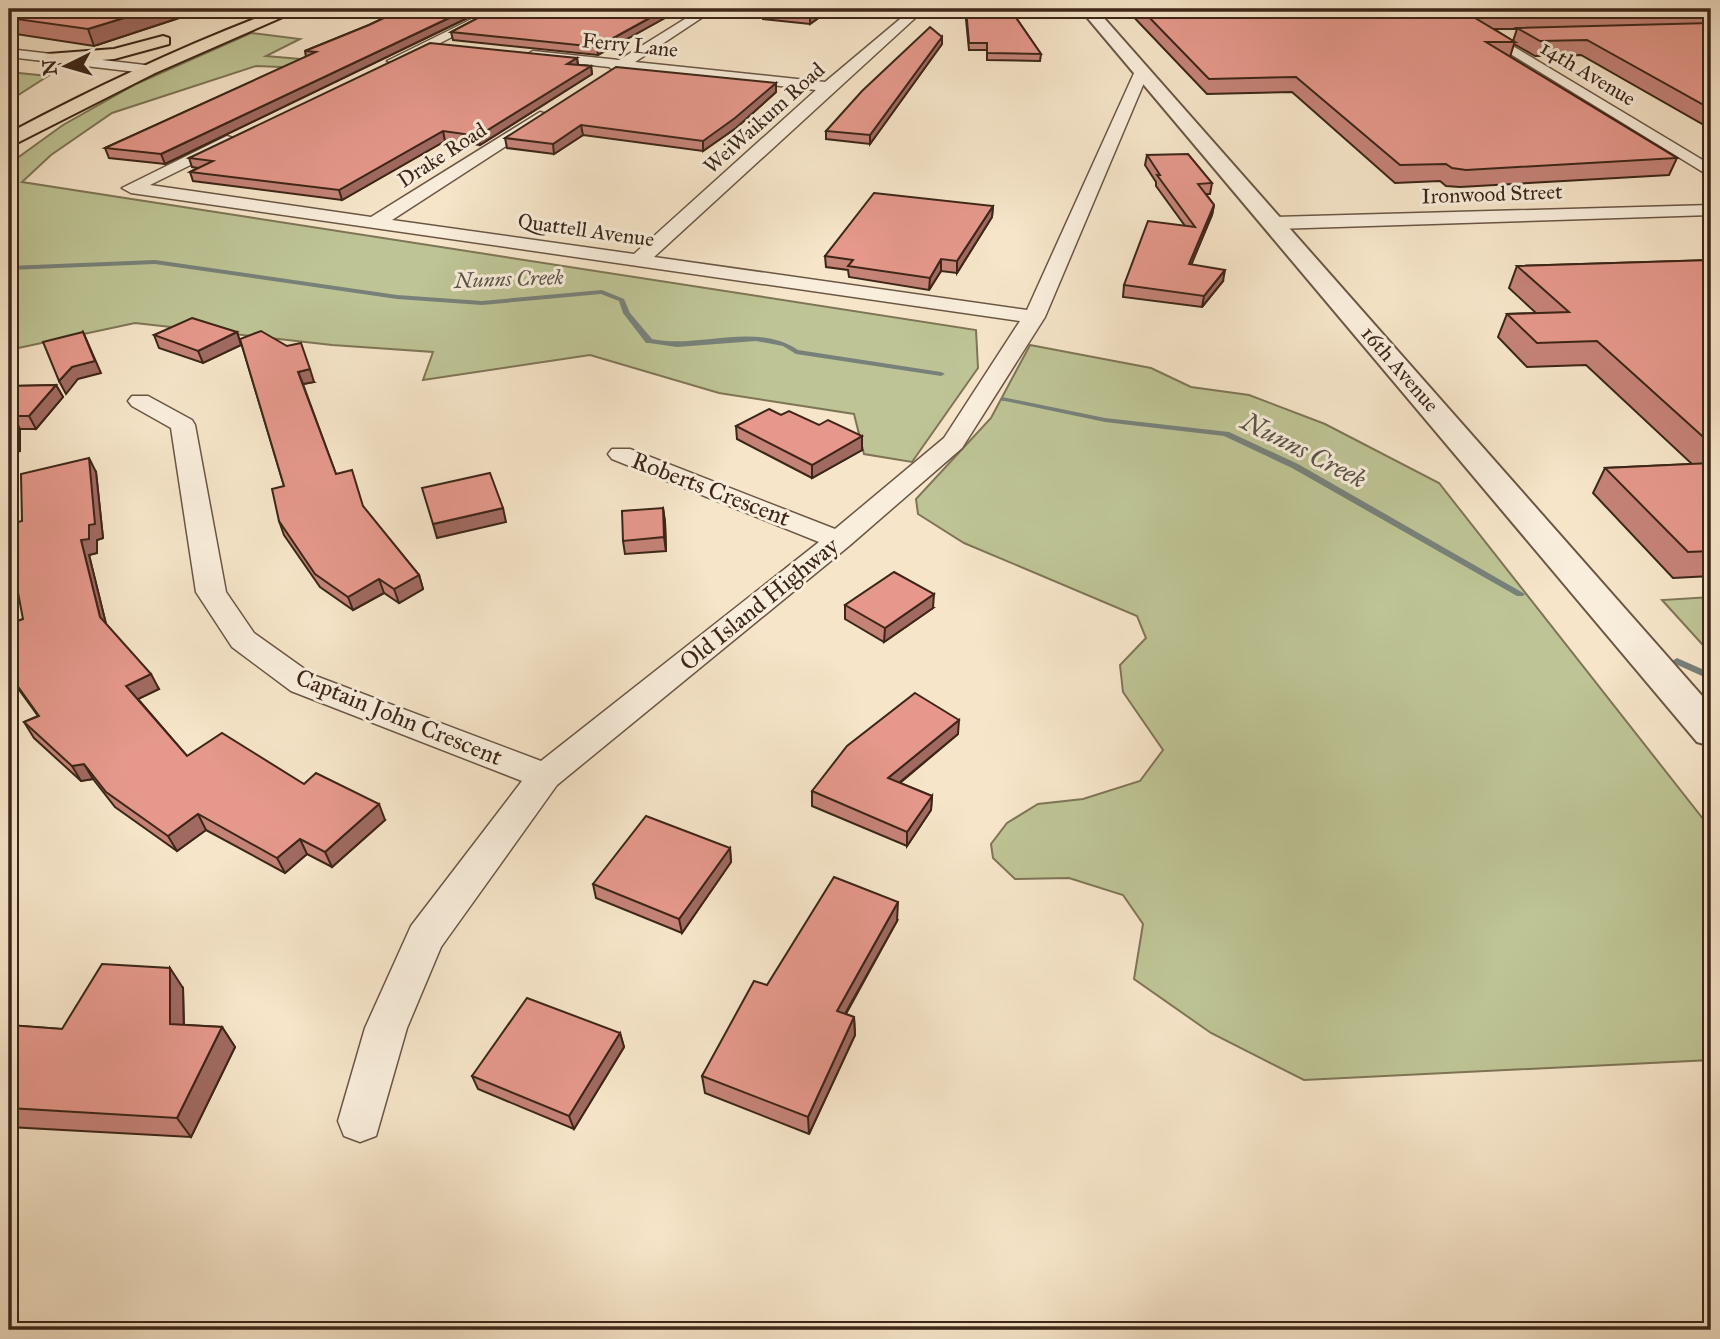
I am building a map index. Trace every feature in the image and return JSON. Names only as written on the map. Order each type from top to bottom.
[{"type":"main road","points":[[218,20],[251,9]]},
{"type":"main road","points":[[9,124],[118,66],[193,33],[263,9]]},
{"type":"main road","points":[[9,141],[95,93],[145,69],[293,9]]},
{"type":"main road","points":[[48,59],[114,54],[146,47],[182,33]]},
{"type":"main road","points":[[48,59],[66,66],[70,74]]},
{"type":"street","points":[[379,68],[501,9]]},
{"type":"street","points":[[597,80],[709,9]]},
{"type":"street","name":"WeiWaikum Road","points":[[639,260],[919,9]]},
{"type":"street","name":"16th Avenue","points":[[1087,9],[1275,223],[1711,732]]},
{"type":"street","name":"14th Avenue","points":[[1443,9],[1711,172]]},
{"type":"street","points":[[1488,36],[1511,36]]},
{"type":"street","points":[[428,44],[456,47]]},
{"type":"street","points":[[9,53],[145,69]]},
{"type":"street","name":"Ferry Lane","points":[[511,53],[828,88]]},
{"type":"street","name":"Old Island Highway","points":[[360,1121],[386,1028],[425,938],[545,776],[839,540],[953,443],[1034,317],[1142,72]]},
{"type":"street","name":"Drake Road","points":[[374,223],[550,110]]},
{"type":"street","name":"Quattell Avenue","points":[[242,134],[131,188],[1034,317]]},
{"type":"street","name":"Ironwood Street","points":[[1275,223],[1711,210]]},
{"type":"street","name":"Captain John Crescent","points":[[140,401],[183,425],[211,592],[243,640],[302,683],[545,776]]},
{"type":"street","name":"Roberts Crescent","points":[[621,454],[839,540]]},
{"type":"green space","points":[[251,33],[300,39],[266,56],[336,62],[331,69],[256,66],[112,113],[51,155],[22,182],[976,330],[978,368],[912,462],[864,454],[854,414],[719,393],[590,355],[423,380],[433,352],[332,345],[135,323],[9,350],[9,164],[63,125],[136,84]]},
{"type":"green space","points":[[9,72],[48,76],[9,101]]},
{"type":"green space","points":[[1030,345],[1151,368],[1191,387],[1249,395],[1325,424],[1439,483],[1711,829],[1711,1060],[1304,1080],[1211,1033],[1134,979],[1143,924],[1123,895],[1069,878],[1015,879],[993,858],[991,844],[1007,823],[1038,804],[1083,799],[1140,781],[1163,750],[1123,692],[1120,665],[1146,638],[1137,616],[964,543],[918,514],[916,499],[991,418]]},
{"type":"green space","points":[[1711,597],[1711,654],[1662,600]]},
{"type":"building","points":[[9,9],[153,9],[88,29],[9,18]]},
{"type":"building","points":[[403,9],[468,9],[161,154],[105,148],[316,52],[305,51]]},
{"type":"building","points":[[495,9],[666,9],[597,47],[451,32]]},
{"type":"building","points":[[771,9],[815,9],[810,12]]},
{"type":"building","points":[[966,9],[1010,9],[1041,54],[987,53],[987,43],[969,43]]},
{"type":"building","points":[[1141,9],[1460,9],[1515,42],[1486,42],[1677,158],[1466,170],[1452,168],[1446,164],[1400,165],[1296,77],[1209,79]]},
{"type":"building","points":[[1484,9],[1711,9],[1711,11],[1495,15]]},
{"type":"building","points":[[1711,23],[1711,109],[1587,40],[1540,41],[1517,28]]},
{"type":"building","points":[[930,27],[942,37],[870,135],[826,131],[862,91]]},
{"type":"building","points":[[430,43],[577,58],[567,64],[591,66],[478,136],[443,131],[339,190],[190,172],[213,161],[189,158]]},
{"type":"building","points":[[616,67],[776,83],[703,141],[581,125],[553,144],[505,138]]},
{"type":"building","points":[[1188,154],[1212,183],[1198,184],[1214,205],[1189,264],[1225,270],[1204,296],[1124,285],[1148,221],[1195,227],[1157,175],[1160,175],[1147,155]]},
{"type":"building","points":[[874,193],[993,206],[957,261],[941,259],[930,278],[848,266],[853,260],[825,256]]},
{"type":"building","points":[[1711,260],[1711,444],[1597,341],[1537,343],[1507,314],[1569,312],[1517,266]]},
{"type":"building","points":[[192,318],[237,332],[198,351],[154,335]]},
{"type":"building","points":[[261,331],[287,346],[301,343],[310,369],[298,372],[336,474],[352,470],[363,506],[419,575],[394,589],[379,579],[348,597],[315,574],[279,521],[272,489],[284,486],[240,339]]},
{"type":"building","points":[[83,332],[95,361],[72,367],[59,381],[43,342]]},
{"type":"building","points":[[13,381],[13,386],[56,385],[29,416],[13,416],[13,438],[9,439],[9,386]]},
{"type":"building","points":[[769,409],[781,415],[789,411],[819,425],[828,420],[862,436],[812,465],[736,426]]},
{"type":"building","points":[[89,458],[95,524],[89,525],[89,539],[81,540],[100,617],[151,674],[126,686],[187,756],[222,733],[304,784],[316,773],[379,804],[325,852],[300,839],[277,858],[198,814],[168,836],[106,792],[84,764],[72,766],[24,722],[39,716],[9,674],[9,624],[23,619],[11,556],[14,523],[22,521],[21,474]]},
{"type":"building","points":[[1711,463],[1711,551],[1688,552],[1605,468]]},
{"type":"building","points":[[490,473],[503,508],[433,524],[422,488]]},
{"type":"building","points":[[663,508],[664,537],[623,541],[622,511]]},
{"type":"building","points":[[894,572],[934,594],[885,628],[845,605]]},
{"type":"building","points":[[915,693],[959,720],[888,778],[932,796],[907,832],[812,791],[847,746]]},
{"type":"building","points":[[646,816],[730,848],[679,919],[593,884]]},
{"type":"building","points":[[834,877],[898,902],[837,1011],[854,1017],[808,1117],[702,1076],[754,981],[767,985]]},
{"type":"building","points":[[102,964],[170,968],[170,1024],[222,1027],[177,1118],[9,1108],[9,1025],[62,1029]]},
{"type":"building","points":[[527,998],[620,1033],[569,1116],[472,1076]]},
{"type":"waterway","name":"Nunns Creek","points":[[9,268],[155,262],[397,297],[482,303],[602,292],[622,300],[627,313],[649,341],[677,345],[756,339],[786,345],[796,352],[941,374]]},
{"type":"waterway","name":"Nunns Creek","points":[[1005,399],[1105,420],[1226,434],[1295,466],[1520,594]]},
{"type":"waterway","name":"Nunns Creek","points":[[1677,661],[1711,677]]}]
